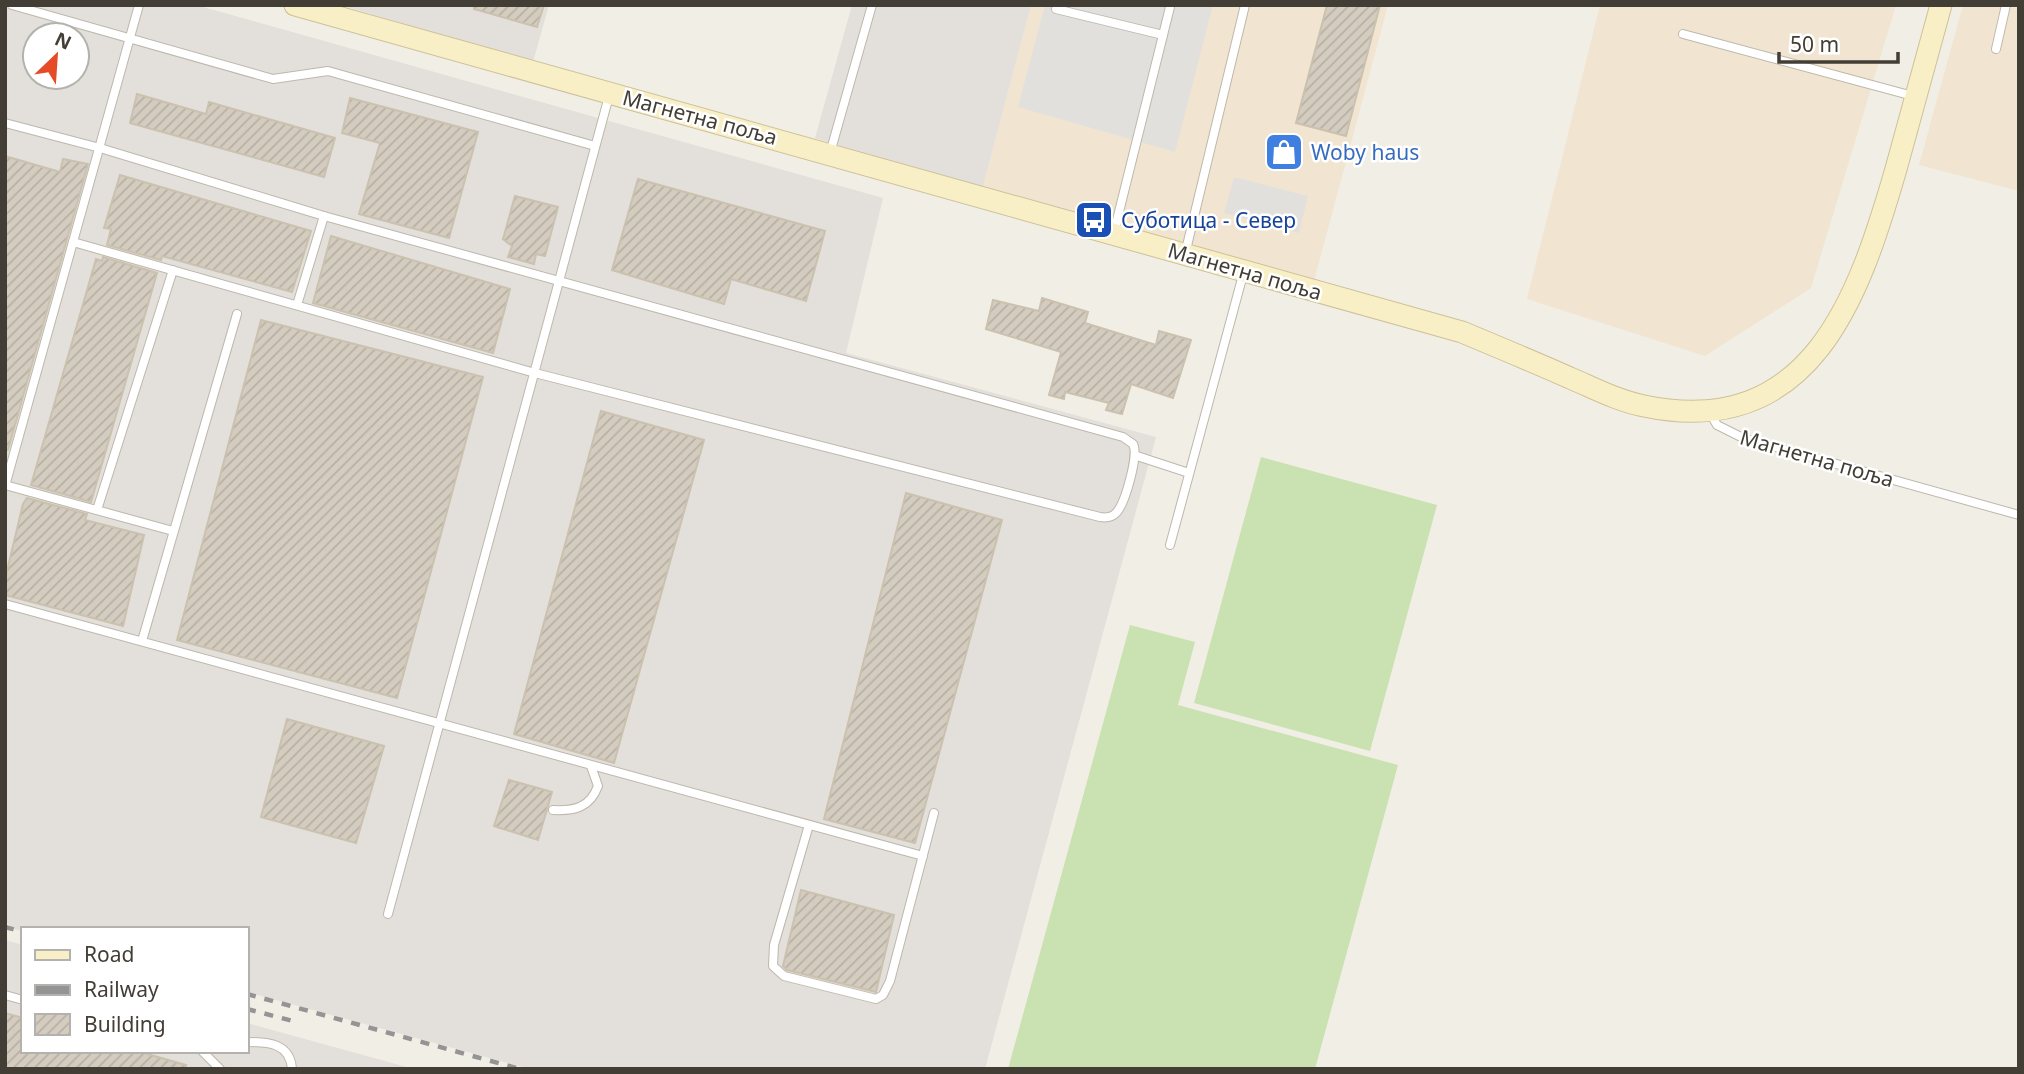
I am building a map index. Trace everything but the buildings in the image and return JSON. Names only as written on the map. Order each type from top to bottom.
[{"type":"street","name":"Магнетна поља","points":[[295,5],[1462,332],[1620,399],[1680,411],[1708,411]]},
{"type":"street","points":[[1708,411],[1755,398],[1807,364],[1832,333],[1855,294],[1872,251],[1941,5]]},
{"type":"lane","points":[[12,5],[273,79],[328,71],[595,146]]},
{"type":"lane","points":[[830,153],[872,5]]},
{"type":"lane","points":[[1185,255],[1245,5]]},
{"type":"lane","points":[[1996,49],[2006,5]]},
{"type":"lane","points":[[138,6],[5,485],[173,531]]},
{"type":"lane","points":[[1114,234],[1170,7]]},
{"type":"lane","points":[[1056,9],[1163,35]]},
{"type":"lane","points":[[1683,34],[1916,97]]},
{"type":"lane","points":[[388,914],[610,93]]},
{"type":"lane","points":[[5,123],[100,148],[324,216],[1123,438],[1133,444],[1137,456],[1119,510],[1111,517],[1100,517],[535,373],[73,242]]},
{"type":"lane","points":[[297,305],[324,216]]},
{"type":"lane","points":[[97,510],[173,270]]},
{"type":"lane","points":[[1170,545],[1244,271]]},
{"type":"lane","points":[[142,641],[237,314]]},
{"type":"lane","name":"Магнетна поља","points":[[1708,411],[1717,425],[1743,438],[2019,515]]},
{"type":"lane","points":[[1137,456],[1189,473]]},
{"type":"lane","points":[[5,604],[923,856]]},
{"type":"lane","points":[[553,810],[571,811],[592,799],[598,786],[591,766]]},
{"type":"lane","points":[[809,825],[774,945],[773,966],[784,976],[872,998],[883,995],[890,981],[934,813]]},
{"type":"lane","points":[[248,1042],[264,1042],[283,1047],[289,1055],[292,1069]]},
{"type":"lane","points":[[204,1053],[220,1069]]},
{"type":"shaded area","points":[[5,5],[196,5],[883,198],[846,353],[1156,437],[985,1069],[530,1069],[248,992],[248,927],[21,927],[21,931],[14,929],[5,921]]},
{"type":"shaded area","points":[[341,5],[549,5],[533,62]]},
{"type":"shaded area","points":[[852,5],[1031,5],[982,190],[815,138]]},
{"type":"shaded area","points":[[1031,5],[1388,5],[1314,281],[982,190]]},
{"type":"shaded area","points":[[1045,5],[1213,5],[1175,152],[1018,107]]},
{"type":"shaded area","points":[[1600,5],[1896,5],[1811,288],[1705,356],[1527,299]]},
{"type":"shaded area","points":[[1963,5],[2019,5],[2019,191],[1919,165]]},
{"type":"shaded area","points":[[1234,177],[1308,196],[1299,233],[1224,213]]},
{"type":"shaded area","points":[[5,940],[21,944],[21,1053],[248,1053],[248,1023],[414,1069],[5,1069]]},
{"type":"green space","points":[[1261,457],[1437,505],[1370,751],[1194,703]]},
{"type":"green space","points":[[1130,625],[1195,642],[1178,705],[1398,765],[1315,1069],[1008,1069]]},
{"type":"railway","points":[[5,927],[21,931]]},
{"type":"railway","points":[[248,994],[520,1069]]},
{"type":"railway","points":[[248,1009],[293,1021]]},
{"type":"place","name":"Woby haus","points":[[1284,152]]},
{"type":"place","name":"Суботица - Север","points":[[1094,220]]}]
